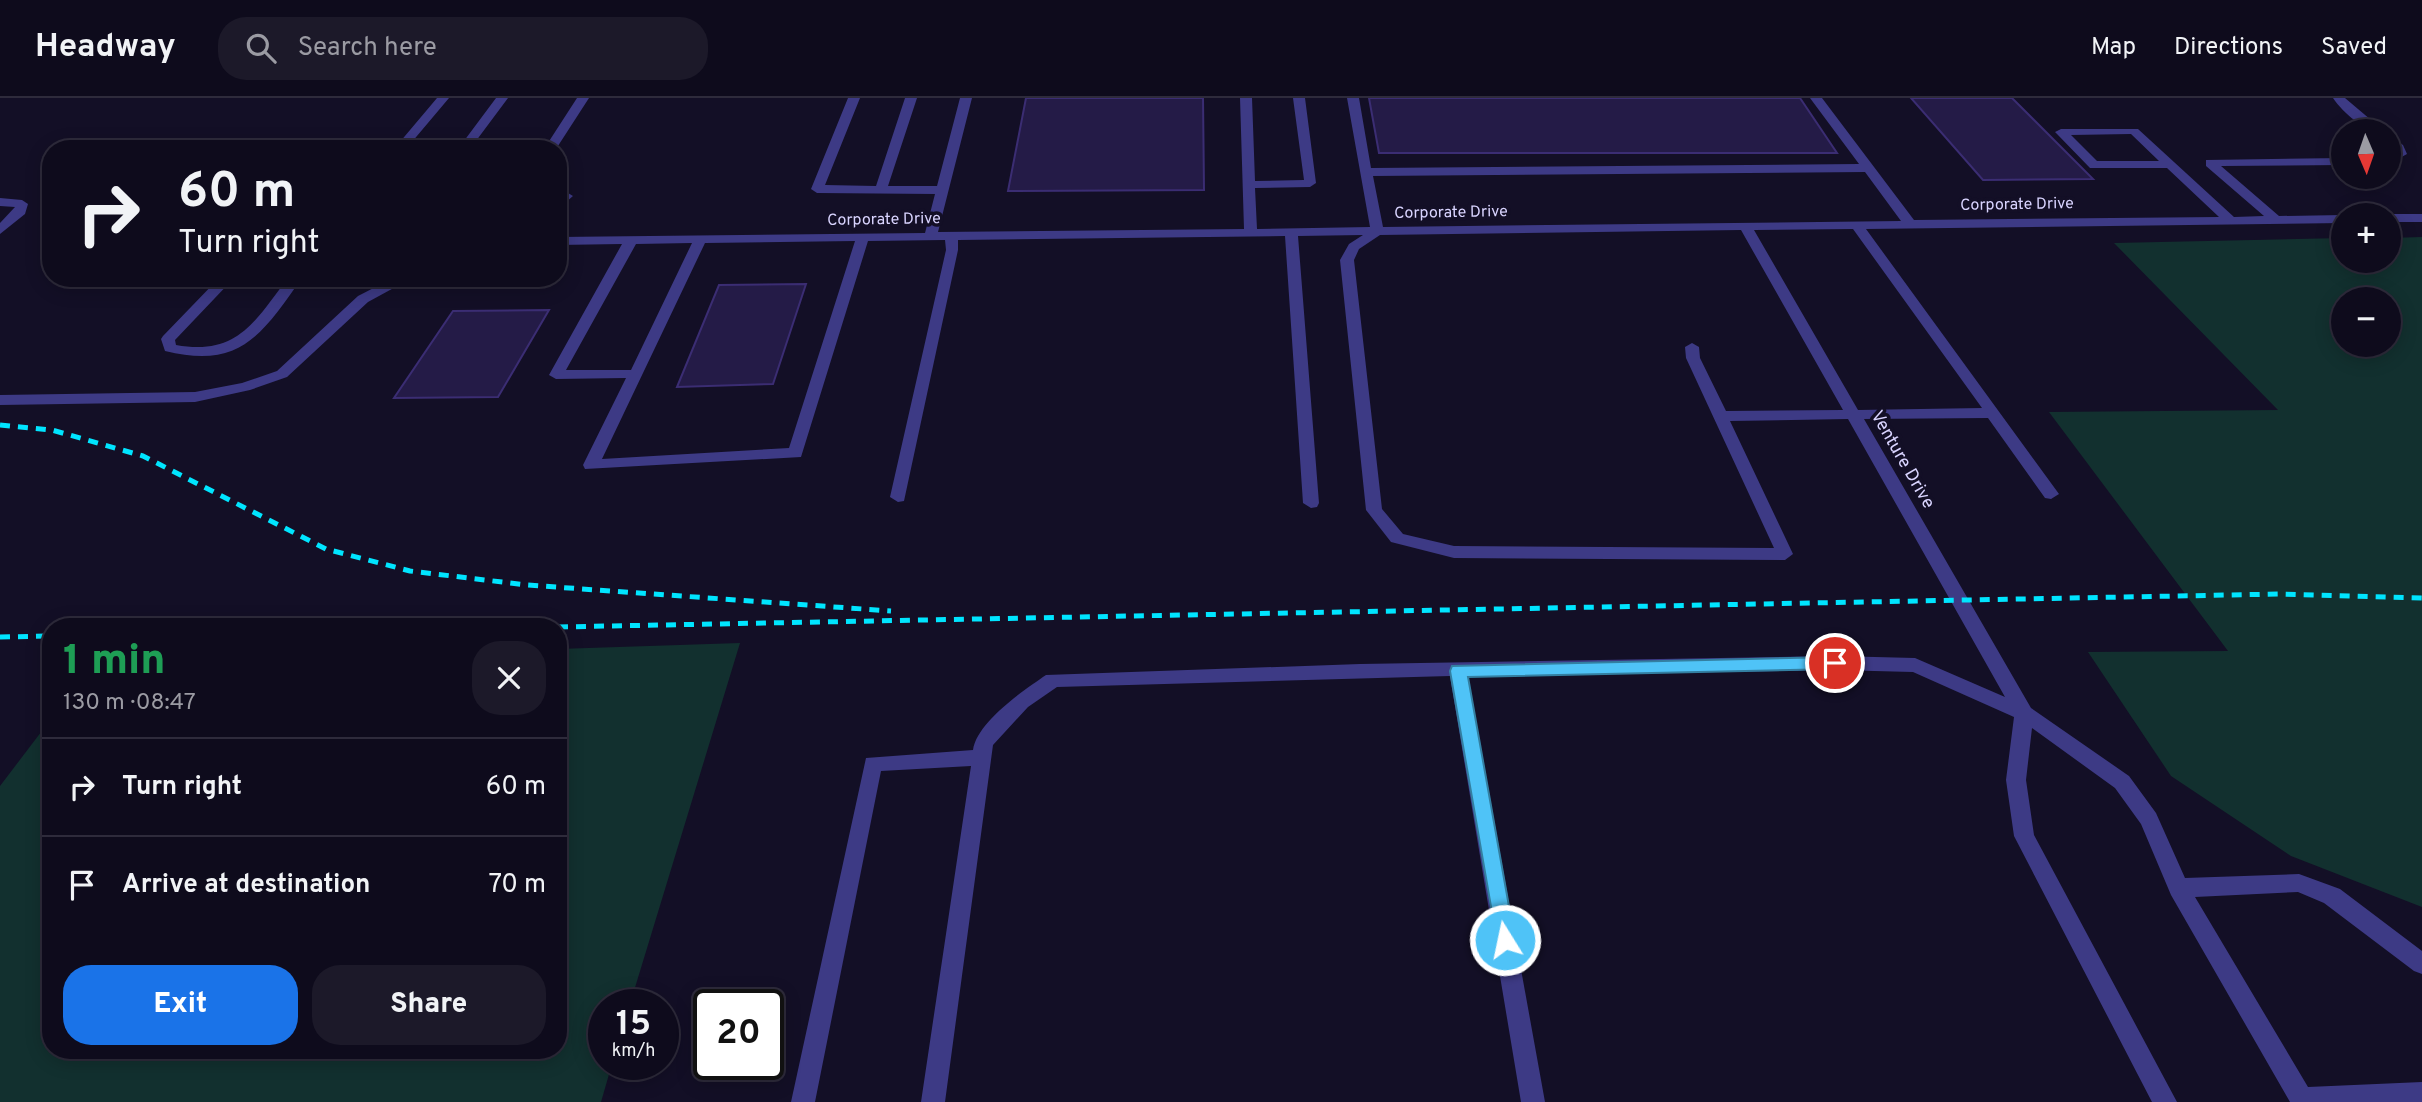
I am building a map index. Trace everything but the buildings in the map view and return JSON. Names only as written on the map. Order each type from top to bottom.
[{"type":"street","points":[[408,140],[443,98]]},
{"type":"street","points":[[471,140],[502,98]]},
{"type":"street","points":[[556,140],[583,98]]},
{"type":"street","points":[[854,98],[817,189],[941,190]]},
{"type":"street","points":[[881,190],[911,98]]},
{"type":"street","points":[[930,237],[966,98]]},
{"type":"street","points":[[1246,98],[1251,233]]},
{"type":"street","points":[[1249,185],[1310,183],[1299,98]]},
{"type":"street","points":[[1353,98],[1377,231],[1354,247],[1347,260],[1374,510],[1397,538],[1454,552],[1785,554],[1693,358],[1692,347]]},
{"type":"street","points":[[1816,98],[1910,224]]},
{"type":"street","points":[[2339,98],[2362,119]]},
{"type":"street","points":[[2171,164],[2094,165],[2061,132],[2134,131],[2171,164],[2230,220]]},
{"type":"street","points":[[2276,219],[2210,163],[2331,161]]},
{"type":"street","points":[[1366,172],[1868,168]]},
{"type":"street","points":[[0,202],[22,204],[20,211],[0,230]]},
{"type":"street","points":[[2401,218],[2422,218]]},
{"type":"street","name":"Corporate Drive","points":[[567,241],[2331,219]]},
{"type":"street","points":[[1857,225],[2051,494]]},
{"type":"street","name":"Venture Drive","points":[[1746,227],[2024,713]]},
{"type":"street","points":[[1291,232],[1311,503]]},
{"type":"street","points":[[898,496],[952,250],[951,236]]},
{"type":"street","points":[[700,240],[591,465],[795,453],[860,252],[862,237]]},
{"type":"street","points":[[632,240],[621,255],[556,375],[636,374]]},
{"type":"street","points":[[218,287],[168,339],[170,348],[184,352],[223,349],[243,341],[288,287]]},
{"type":"street","points":[[0,400],[195,397],[245,387],[282,374],[363,299],[384,287]]},
{"type":"street","points":[[1720,416],[1992,413]]},
{"type":"street","points":[[933,1102],[984,741],[1021,702],[1053,680],[1835,663],[1915,665],[2024,713],[2122,782],[2149,819],[2179,888],[2302,1100],[2422,1094]]},
{"type":"street","points":[[1458,671],[1533,1102]]},
{"type":"street","points":[[2024,713],[2015,780],[2024,836],[2165,1102]]},
{"type":"street","points":[[803,1102],[873,764],[981,757]]},
{"type":"street","points":[[2179,888],[2299,883],[2332,896],[2422,964]]},
{"type":"green space","points":[[2422,237],[2422,907],[2291,856],[2171,776],[2088,652],[2228,651],[2049,412],[2278,410],[2114,243],[2331,238],[2331,273],[2401,273],[2401,238]]},
{"type":"green space","points":[[740,643],[635,989],[588,989],[588,1080],[607,1080],[601,1102],[0,1102],[0,786],[42,731],[42,1059],[567,1059],[567,649]]},
{"type":"railway","points":[[0,425],[52,430],[143,456],[326,549],[410,571],[527,585],[891,611]]},
{"type":"railway","points":[[567,627],[2281,594],[2422,598]]},
{"type":"railway","points":[[0,637],[42,636]]},
{"type":"route","points":[[1505,940],[1458,671],[1835,663]]}]
